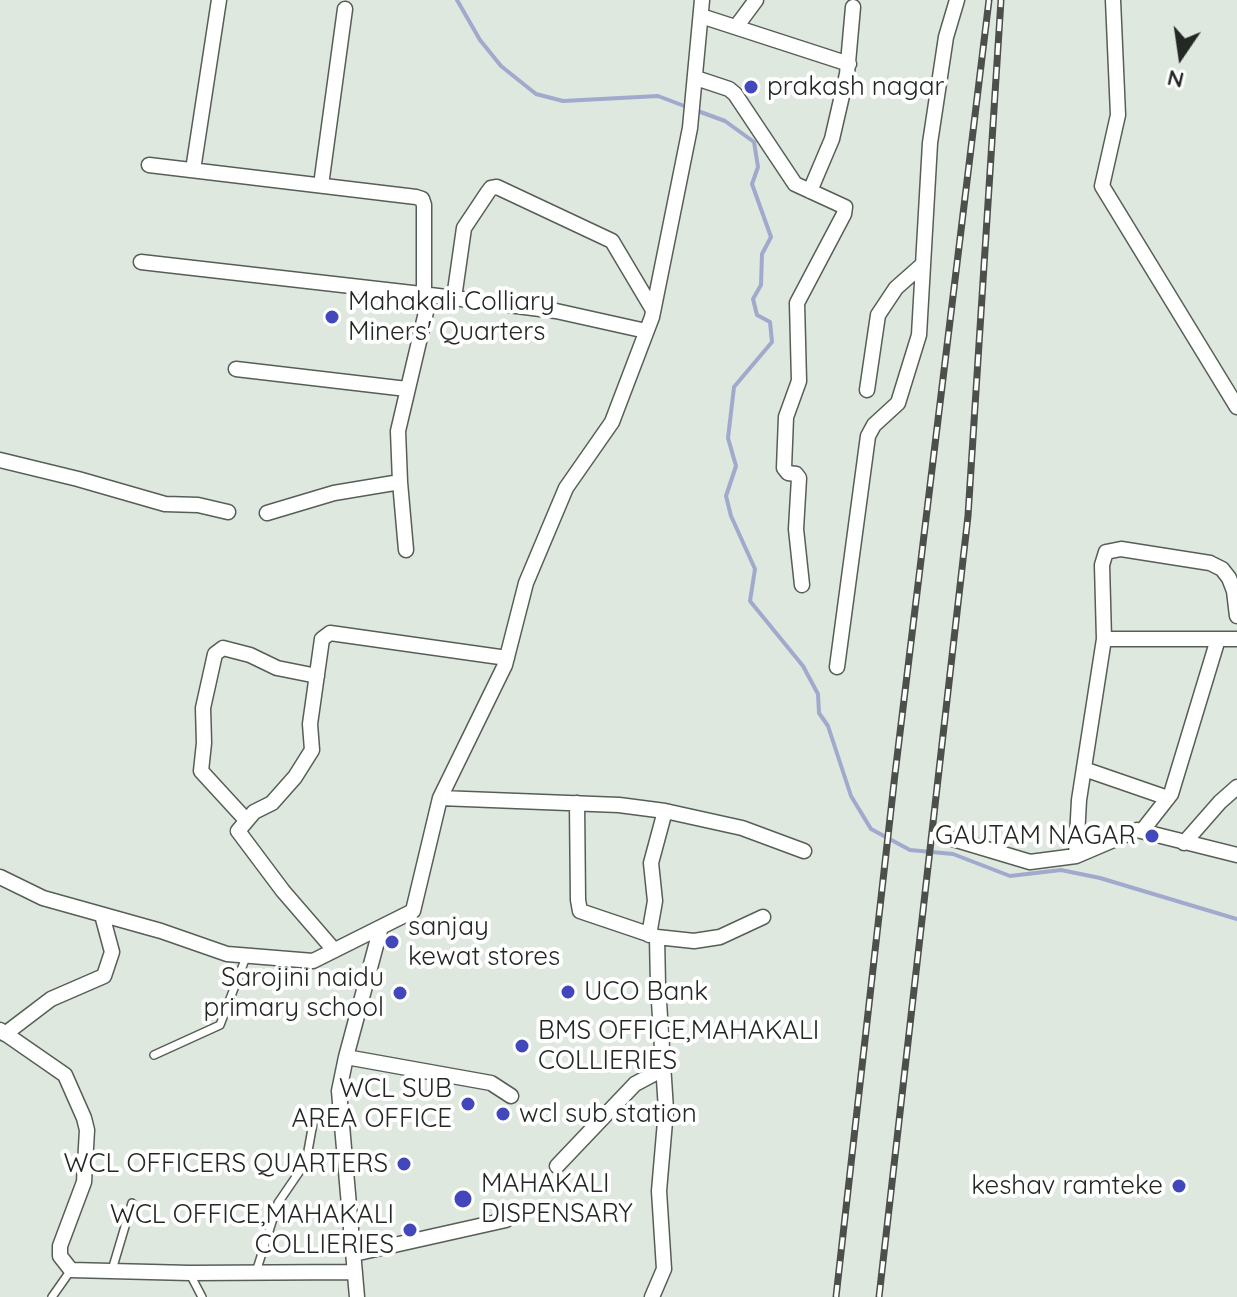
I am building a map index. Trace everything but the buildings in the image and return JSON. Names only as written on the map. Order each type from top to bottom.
[{"type":"street","points":[[193,170],[219,0]]},
{"type":"street","points":[[0,877],[43,898],[161,931],[227,954],[246,956],[313,961],[413,911],[440,798],[507,658],[526,583],[560,501],[612,422],[653,310],[690,128],[702,0]]},
{"type":"street","points":[[736,27],[756,0]]},
{"type":"street","points":[[837,667],[868,436],[874,425],[895,408],[919,335],[930,143],[946,37],[957,0]]},
{"type":"street","points":[[1113,0],[1118,115],[1102,186],[1237,407]]},
{"type":"street","points":[[810,191],[832,142],[849,64],[853,7]]},
{"type":"street","points":[[321,185],[345,9]]},
{"type":"street","points":[[701,16],[849,64]]},
{"type":"street","points":[[695,81],[733,91],[791,180],[842,204],[845,210],[797,303],[799,381],[786,417],[784,468],[799,478],[796,529],[802,585]]},
{"type":"street","points":[[149,165],[422,199],[427,295],[398,431],[406,550]]},
{"type":"street","points":[[454,298],[464,228],[491,188],[497,187],[612,241],[653,310]]},
{"type":"street","points":[[141,262],[556,311],[646,331]]},
{"type":"street","points":[[867,390],[878,315],[896,288],[922,265]]},
{"type":"street","points":[[236,369],[407,389]]},
{"type":"street","points":[[0,460],[165,504],[198,505],[228,512]]},
{"type":"street","points":[[267,513],[334,493],[400,482]]},
{"type":"street","points":[[1076,856],[1077,817],[1104,639],[1102,558],[1106,552],[1113,548],[1210,563],[1222,569],[1234,591],[1237,616]]},
{"type":"street","points":[[334,950],[283,891],[239,833],[239,828],[254,812],[272,803],[295,777],[312,750],[310,724],[321,643],[325,634],[507,658]]},
{"type":"street","points":[[1104,639],[1237,639]]},
{"type":"street","points":[[1142,831],[1168,798],[1218,639]]},
{"type":"street","points":[[246,820],[201,771],[203,708],[215,654],[223,648],[256,657],[277,668],[317,676]]},
{"type":"street","points":[[1084,769],[1168,798]]},
{"type":"street","points":[[1184,843],[1237,787]]},
{"type":"street","points":[[440,798],[577,803],[665,811],[742,828],[804,851]]},
{"type":"street","points":[[577,803],[580,911],[653,936],[709,940],[763,917]]},
{"type":"street","points":[[652,1297],[664,1269],[659,1191],[666,1110],[653,936],[655,901],[651,863],[665,811]]},
{"type":"street","points":[[953,839],[1030,862],[1076,856],[1132,831],[1237,855]]},
{"type":"street","points":[[102,915],[112,952],[104,976],[51,999],[2,1032],[65,1075],[86,1124],[84,1182],[60,1246],[60,1256],[71,1270],[355,1272]]},
{"type":"street","points":[[357,1297],[339,1091],[381,927]]},
{"type":"street","points":[[346,1057],[491,1083],[511,1096]]},
{"type":"street","points":[[557,1166],[635,1084],[663,1069]]},
{"type":"street","points":[[354,1254],[506,1220]]},
{"type":"lane","points":[[154,1055],[220,1025],[246,956]]},
{"type":"lane","points":[[256,1272],[278,1203],[306,1162],[315,1112]]},
{"type":"lane","points":[[111,1272],[132,1203]]},
{"type":"lane","points":[[52,1297],[71,1270]]},
{"type":"lane","points":[[190,1273],[202,1297]]},
{"type":"waterway","points":[[457,0],[480,40],[501,66],[536,94],[563,101],[658,96],[687,107]]},
{"type":"waterway","points":[[695,110],[725,121],[754,142],[758,167],[752,184],[771,237],[762,254],[761,285],[753,299],[757,315],[770,322],[772,342],[734,387],[728,438],[736,466],[726,496],[731,516],[755,569],[750,601],[803,666],[818,694],[819,713],[828,726],[851,796],[871,829],[910,850],[953,854],[1010,876],[1061,870],[1100,878],[1237,919]]},
{"type":"railway","points":[[836,1297],[895,774],[989,0]]},
{"type":"railway","points":[[879,1297],[968,516],[1001,0]]},
{"type":"place","name":"prakash nagar","points":[[751,87]]},
{"type":"place","name":"Mahakali Colliary Miners' Quarters","points":[[332,317]]},
{"type":"place","name":"GAUTAM NAGAR","points":[[1152,836]]},
{"type":"place","name":"sanjay kewat stores","points":[[392,942]]},
{"type":"place","name":"UCO Bank","points":[[568,992]]},
{"type":"place","name":"Sarojini naidu primary school","points":[[400,993]]},
{"type":"place","name":"BMS OFFICE,MAHAKALI COLLIERIES","points":[[522,1046]]},
{"type":"place","name":"WCL SUB AREA OFFICE","points":[[468,1104]]},
{"type":"place","name":"wcl sub station","points":[[503,1114]]},
{"type":"place","name":"WCL OFFICERS QUARTERS","points":[[404,1164]]},
{"type":"place","name":"keshav ramteke","points":[[1179,1186]]},
{"type":"place","name":"MAHAKALI DISPENSARY","points":[[463,1199]]},
{"type":"place","name":"WCL OFFICE,MAHAKALI COLLIERIES","points":[[410,1230]]}]
